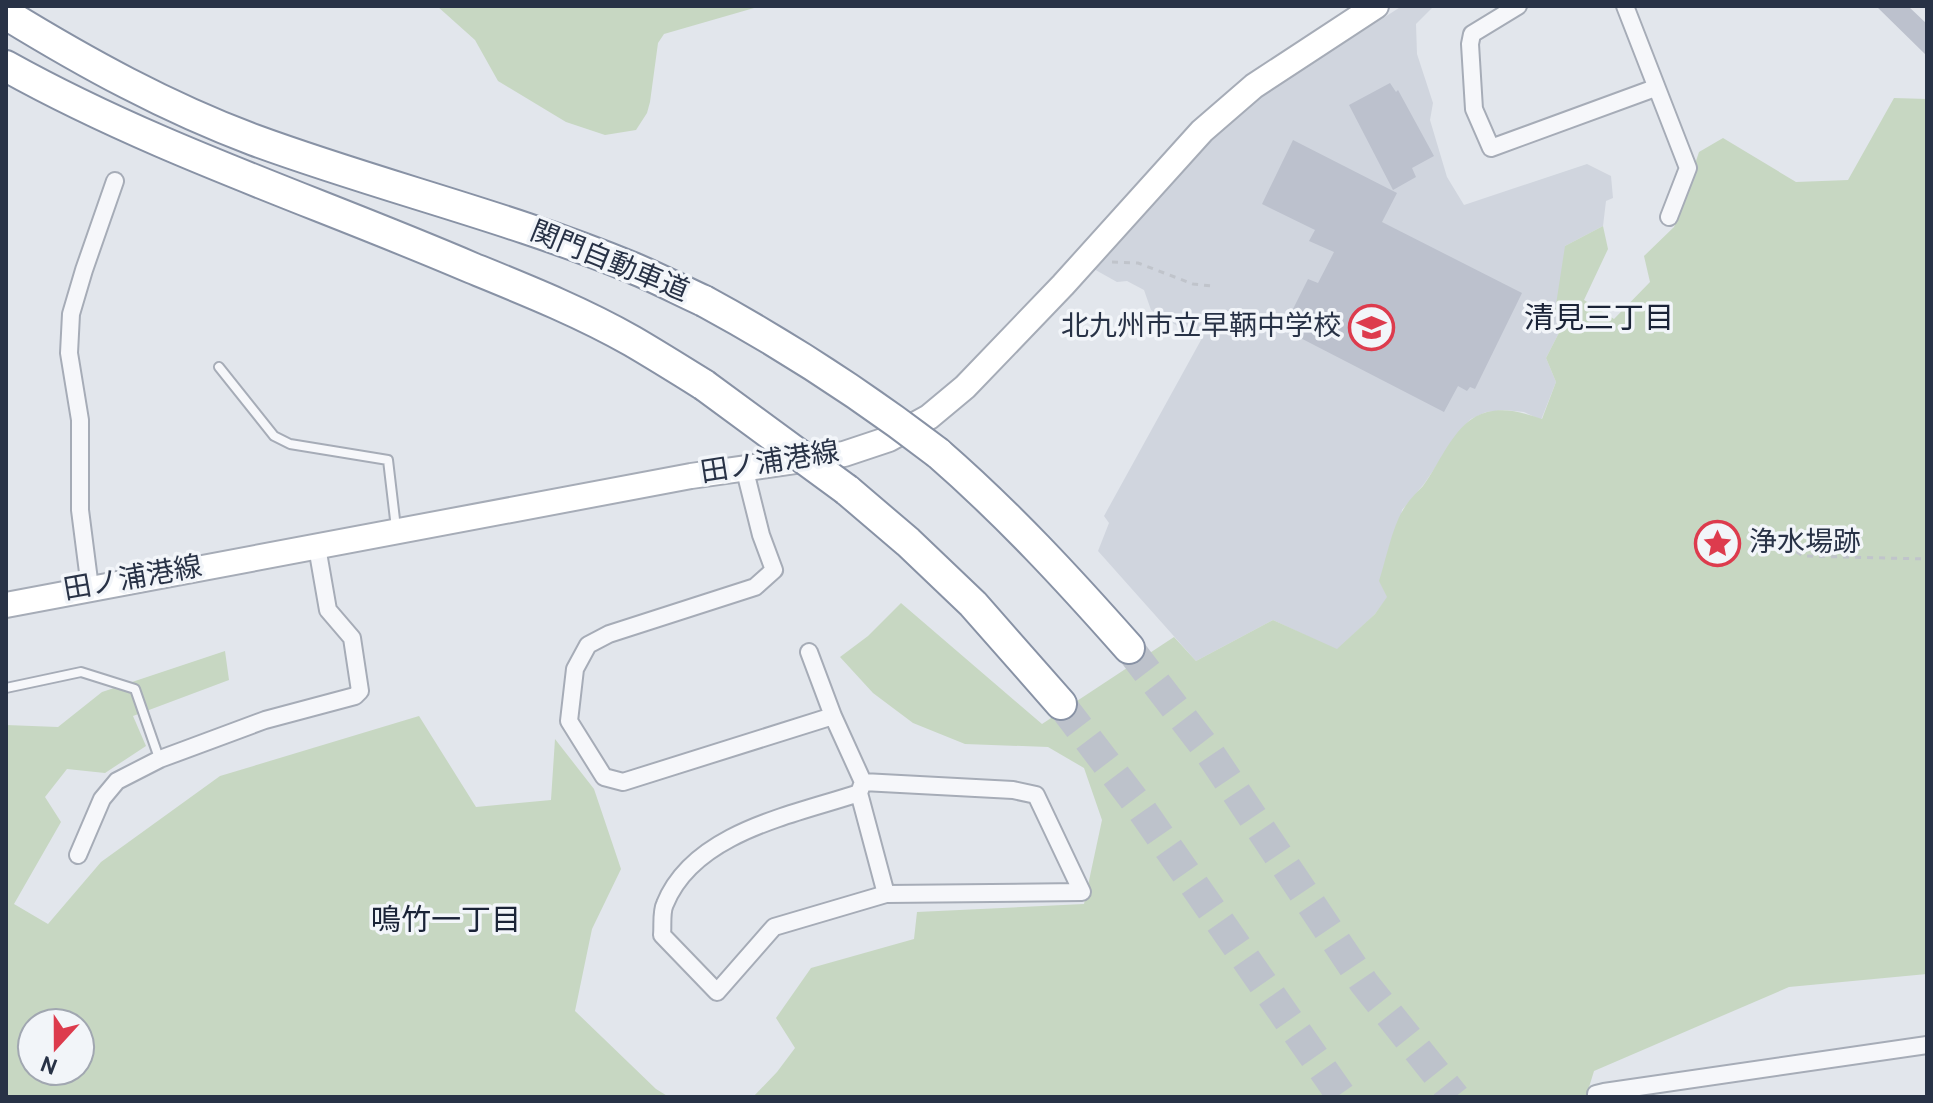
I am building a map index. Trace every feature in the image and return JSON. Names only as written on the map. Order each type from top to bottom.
[{"type":"highway","name":"関門自動車道","points":[[6,14],[82,60],[170,105],[239,134],[550,238],[633,268],[704,301],[824,370],[879,407],[938,453],[994,502],[1051,560],[1129,648]]},
{"type":"highway","name":"関門自動車道","points":[[6,66],[63,98],[179,151],[418,244],[557,303],[631,340],[704,385],[847,490],[973,604],[1061,704]]},
{"type":"main road","name":"田ノ浦港線","points":[[6,605],[744,467],[844,454],[889,439],[929,417],[965,387],[1202,131],[1254,86],[1376,6]]},
{"type":"street","points":[[1518,6],[1472,34],[1470,44],[1474,109],[1491,148],[1655,88]]},
{"type":"street","points":[[1625,6],[1688,168],[1669,217]]},
{"type":"street","points":[[90,588],[80,510],[80,420],[69,353],[71,314],[115,181]]},
{"type":"street","points":[[744,467],[761,535],[774,570],[755,587],[609,634],[588,645],[575,669],[569,721],[604,777],[623,782],[833,716]]},
{"type":"street","points":[[78,855],[102,799],[117,781],[160,759],[265,720],[355,696],[360,691],[352,638],[328,610],[317,547]]},
{"type":"street","points":[[809,652],[861,787],[886,894]]},
{"type":"street","points":[[861,787],[1013,790],[1036,795],[1082,892],[886,894],[774,927],[717,992],[662,935],[664,905],[688,867],[730,837],[861,787]]},
{"type":"street","points":[[1596,1097],[1596,1094],[1604,1092],[1927,1045]]},
{"type":"lane","points":[[219,367],[274,436],[290,444],[388,460],[396,533]]},
{"type":"lane","points":[[6,688],[81,672],[135,689],[160,759]]},
{"type":"path","points":[[1089,256],[1096,261],[1138,263],[1193,284],[1212,286]]},
{"type":"path","points":[[1776,539],[1803,556],[1927,559]]},
{"type":"shaded area","name":"北九州市立早鞆中学校","points":[[1402,6],[1434,6],[1416,24],[1417,54],[1433,103],[1430,120],[1447,177],[1464,205],[1587,164],[1611,176],[1613,198],[1606,201],[1603,226],[1565,246],[1567,317],[1546,358],[1556,382],[1541,420],[1524,412],[1505,410],[1486,412],[1471,419],[1462,428],[1424,484],[1402,510],[1388,597],[1375,614],[1337,650],[1273,620],[1196,661],[1098,551],[1109,523],[1104,516],[1201,340],[1151,310],[1144,290],[1127,281],[1117,282],[1092,268],[1205,143],[1246,106]]},
{"type":"green space","points":[[437,6],[761,6],[664,34],[658,43],[647,113],[636,130],[605,135],[566,122],[498,81],[475,40]]},
{"type":"green space","points":[[1894,98],[1927,99],[1927,974],[1789,987],[1594,1071],[1586,1097],[753,1097],[795,1048],[776,1018],[811,968],[914,939],[917,912],[1084,904],[1102,820],[1084,768],[1048,747],[965,744],[913,723],[873,693],[840,657],[868,636],[901,603],[1042,724],[1174,637],[1196,661],[1273,620],[1337,649],[1375,614],[1387,597],[1379,581],[1399,517],[1457,433],[1476,416],[1487,412],[1515,411],[1542,419],[1556,382],[1546,358],[1567,317],[1555,311],[1565,246],[1603,226],[1608,249],[1584,300],[1614,319],[1650,282],[1644,256],[1674,227],[1699,152],[1723,138],[1796,182],[1848,180]]},
{"type":"green space","points":[[225,651],[229,680],[133,716],[146,746],[105,773],[67,769],[45,797],[61,822],[14,904],[48,924],[101,862],[220,776],[419,716],[476,807],[551,800],[555,739],[594,789],[621,869],[592,929],[575,1011],[656,1089],[669,1097],[6,1097],[6,725],[58,727],[102,692]]},
{"type":"building","points":[[1876,6],[1908,6],[1927,24],[1927,56]]},
{"type":"building","points":[[1390,83],[1396,92],[1398,90],[1434,156],[1412,168],[1416,177],[1393,190],[1349,105]]},
{"type":"building","points":[[1293,140],[1397,193],[1382,222],[1522,293],[1475,389],[1470,387],[1467,391],[1458,386],[1444,412],[1283,329],[1308,279],[1318,283],[1334,252],[1309,241],[1315,230],[1262,204]]},
{"type":"tunnel","points":[[1129,648],[1209,752],[1364,983],[1455,1097]]},
{"type":"tunnel","points":[[1061,704],[1139,806],[1342,1097]]},
{"type":"place","name":"北九州市立早鞆中学校","points":[[1372,328]]},
{"type":"place","name":"浄水場跡","points":[[1718,544]]},
{"type":"district","name":"清見三丁目","points":[[1599,320]]},
{"type":"district","name":"鳴竹一丁目","points":[[446,922]]}]
